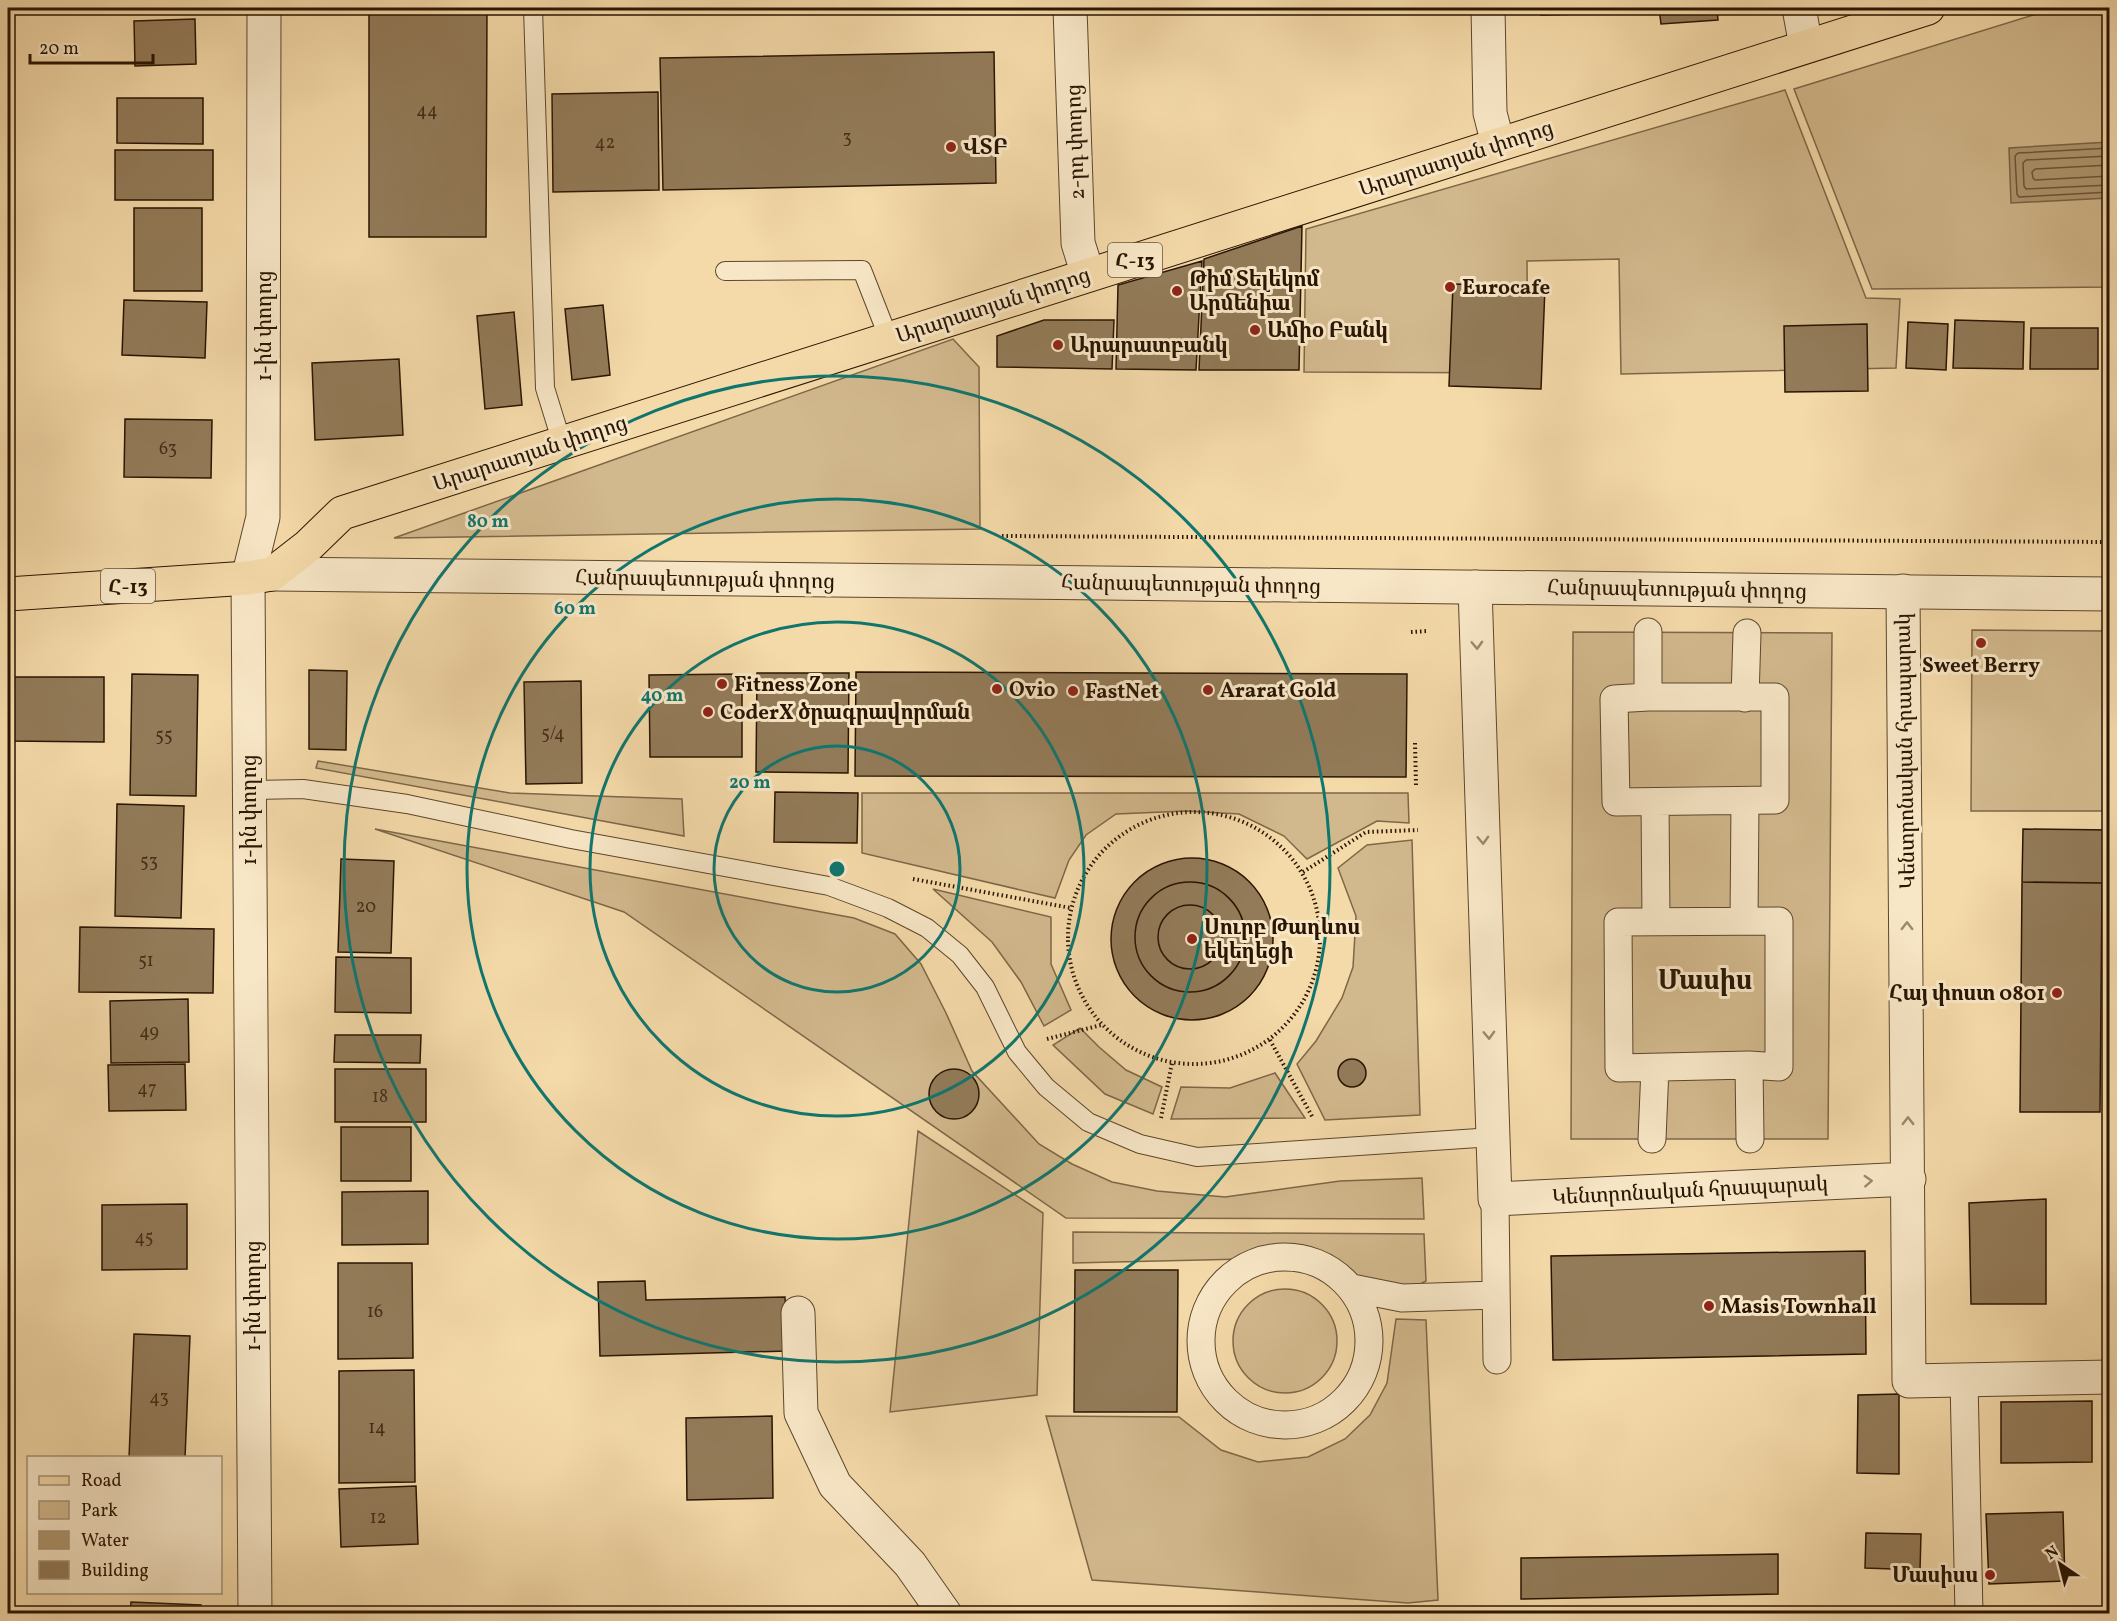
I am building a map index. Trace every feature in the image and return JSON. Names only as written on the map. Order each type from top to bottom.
[{"type":"main road","name":"Արարատյան փողոց","points":[[260,576],[308,546],[342,513],[1928,8]]},
{"type":"main road","name":"Հանրապետության փողոց","points":[[8,594],[260,576]]},
{"type":"street","name":"1-ին փողոց","points":[[255,1614],[249,790],[263,517],[264,8]]},
{"type":"street","name":"2-րդ փողոց","points":[[1070,8],[1078,243],[1088,275]]},
{"type":"street","points":[[1488,8],[1491,113],[1498,144]]},
{"type":"street","points":[[1799,8],[1806,46]]},
{"type":"street","name":"Հանրապետության փողոց","points":[[260,576],[2109,594]]},
{"type":"street","points":[[1475,587],[1495,1199],[1497,1360]]},
{"type":"street","name":"Կենտրոնական հրապարակ","points":[[1495,1199],[1908,1179],[1903,591]]},
{"type":"street","points":[[1648,632],[1648,697]]},
{"type":"street","points":[[1745,698],[1747,633]]},
{"type":"street","points":[[1774,697],[1775,800],[1616,802],[1614,699],[1745,698],[1774,697]]},
{"type":"street","points":[[1744,921],[1745,801]]},
{"type":"street","points":[[1655,802],[1656,921]]},
{"type":"street","points":[[1656,921],[1779,921],[1779,1066],[1619,1068],[1618,922],[1656,921]]},
{"type":"street","points":[[1749,1065],[1750,1139]]},
{"type":"street","points":[[1652,1139],[1655,1068]]},
{"type":"street","points":[[1908,1179],[1909,1381],[2109,1377]]},
{"type":"street","points":[[1352,1288],[1365,1314],[1370,1343],[1364,1371],[1349,1396],[1328,1414],[1302,1424],[1272,1425],[1243,1415],[1219,1395],[1204,1369],[1200,1340],[1206,1311],[1221,1286],[1244,1266],[1273,1257],[1302,1258],[1330,1269],[1352,1288],[1402,1298],[1496,1295]]},
{"type":"street","points":[[798,1313],[801,1413],[835,1485],[910,1564],[945,1614]]},
{"type":"street","points":[[1964,1380],[1969,1614]]},
{"type":"lane","points":[[533,8],[545,388],[562,443]]},
{"type":"lane","points":[[725,271],[862,270],[889,339]]},
{"type":"lane","points":[[249,790],[303,789],[407,804],[571,839],[829,886],[888,908],[927,928],[960,955],[985,987],[1017,1052],[1046,1087],[1088,1122],[1140,1144],[1197,1157],[1493,1137]]},
{"type":"path","points":[[1002,536],[2109,542]]},
{"type":"path","points":[[1411,632],[1428,631]]},
{"type":"path","points":[[1414,744],[1416,785]]},
{"type":"path","points":[[1212,812],[1248,823],[1279,843],[1303,872],[1317,906],[1321,944],[1313,980],[1296,1013],[1270,1040],[1240,1056],[1206,1065],[1172,1063],[1133,1050],[1101,1025],[1078,990],[1068,950],[1071,908],[1085,874],[1108,845],[1139,824],[1175,813],[1212,812]]},
{"type":"path","points":[[1303,872],[1366,832],[1418,830]]},
{"type":"path","points":[[913,879],[1071,908]]},
{"type":"path","points":[[1040,1041],[1101,1025]]},
{"type":"path","points":[[1270,1040],[1318,1127]]},
{"type":"path","points":[[1160,1126],[1172,1063]]},
{"type":"green space","points":[[2056,8],[2109,8],[2109,287],[1872,289],[1794,89]]},
{"type":"green space","points":[[1785,90],[1866,298],[1900,299],[1896,368],[1621,374],[1619,259],[1527,261],[1528,373],[1304,372],[1306,229]]},
{"type":"green space","points":[[953,339],[979,367],[980,529],[394,538]]},
{"type":"green space","points":[[1972,630],[2109,631],[2109,811],[1971,811]]},
{"type":"green space","points":[[1573,632],[1832,633],[1828,1139],[1571,1139]]},
{"type":"green space","points":[[318,761],[510,793],[682,799],[684,836],[316,768]]},
{"type":"green space","points":[[862,793],[1408,793],[1409,823],[1377,821],[1307,859],[1284,836],[1239,814],[1186,811],[1116,814],[1086,835],[1069,860],[1055,898],[862,853]]},
{"type":"green space","points":[[375,829],[854,918],[895,934],[921,964],[972,1071],[1039,1144],[1072,1164],[1112,1182],[1157,1191],[1225,1197],[1340,1181],[1422,1178],[1424,1219],[1066,1218],[624,912]]},
{"type":"green space","points":[[1412,840],[1420,1115],[1325,1120],[1297,1064],[1316,1041],[1342,998],[1353,967],[1356,916],[1338,868],[1367,845]]},
{"type":"green space","points":[[933,889],[1051,917],[1051,964],[1071,1010],[1044,1026],[1021,982],[992,942]]},
{"type":"green space","points":[[1080,1028],[1126,1070],[1162,1087],[1153,1114],[1105,1094],[1053,1045]]},
{"type":"green space","points":[[1275,1073],[1305,1118],[1171,1119],[1181,1087],[1230,1088]]},
{"type":"green space","points":[[918,1131],[1043,1213],[1037,1395],[890,1412]]},
{"type":"green space","points":[[1073,1232],[1424,1234],[1426,1281],[1413,1288],[1348,1276],[1331,1259],[1307,1250],[1274,1249],[1244,1259],[1073,1263]]},
{"type":"green space","points":[[1285,1289],[1305,1293],[1322,1304],[1333,1321],[1337,1341],[1333,1361],[1322,1378],[1305,1389],[1285,1393],[1265,1389],[1248,1378],[1237,1361],[1233,1341],[1237,1321],[1248,1304],[1265,1293]]},
{"type":"green space","points":[[1396,1319],[1426,1320],[1438,1600],[1408,1603],[1092,1580],[1046,1416],[1179,1417],[1221,1450],[1258,1462],[1308,1457],[1345,1439],[1370,1415],[1387,1383]]},
{"type":"water","points":[[2109,142],[2109,198],[2011,203],[2009,148]]},
{"type":"building","points":[[369,8],[487,8],[486,237],[369,237]]},
{"type":"building","points":[[1541,8],[1584,8],[1584,14],[1541,15]]},
{"type":"building","points":[[1659,8],[1717,8],[1718,20],[1661,24]]},
{"type":"building","points":[[195,19],[196,64],[135,66],[134,21]]},
{"type":"building","points":[[994,52],[996,183],[663,190],[660,58]]},
{"type":"building","points":[[658,92],[659,190],[553,192],[552,94]]},
{"type":"building","points":[[117,98],[203,98],[203,144],[117,143]]},
{"type":"building","points":[[115,150],[213,150],[213,200],[115,200]]},
{"type":"building","points":[[134,208],[202,208],[202,291],[134,291]]},
{"type":"building","points":[[1302,226],[1299,370],[1199,370],[1204,259]]},
{"type":"building","points":[[1202,261],[1196,370],[1116,369],[1118,285]]},
{"type":"building","points":[[1453,284],[1545,287],[1541,389],[1449,386]]},
{"type":"building","points":[[124,300],[207,302],[205,358],[122,355]]},
{"type":"building","points":[[603,305],[610,375],[572,380],[565,309]]},
{"type":"building","points":[[514,312],[522,405],[485,409],[477,316]]},
{"type":"building","points":[[1044,320],[1114,320],[1112,369],[997,367],[997,336]]},
{"type":"building","points":[[1955,320],[2024,322],[2023,369],[1953,368]]},
{"type":"building","points":[[1908,322],[1948,324],[1946,370],[1906,368]]},
{"type":"building","points":[[1867,324],[1868,391],[1785,392],[1784,326]]},
{"type":"building","points":[[2031,328],[2098,328],[2098,369],[2030,369]]},
{"type":"building","points":[[399,359],[403,435],[315,440],[312,363]]},
{"type":"building","points":[[125,419],[212,420],[211,478],[124,477]]},
{"type":"building","points":[[309,670],[347,671],[346,750],[309,749]]},
{"type":"building","points":[[856,672],[1407,674],[1406,777],[855,776]]},
{"type":"building","points":[[757,673],[849,673],[848,773],[756,772]]},
{"type":"building","points":[[132,674],[198,675],[196,796],[130,795]]},
{"type":"building","points":[[742,674],[742,757],[650,757],[649,675]]},
{"type":"building","points":[[8,677],[104,677],[104,742],[8,741]]},
{"type":"building","points":[[581,681],[582,783],[526,784],[524,682]]},
{"type":"building","points":[[775,792],[858,793],[857,843],[774,842]]},
{"type":"building","points":[[117,804],[184,806],[181,918],[115,916]]},
{"type":"building","points":[[2023,829],[2110,830],[2110,904],[2102,904],[2102,883],[2022,882]]},
{"type":"building","points":[[1192,858],[1208,859],[1223,864],[1237,871],[1249,882],[1260,894],[1267,908],[1272,923],[1272,955],[1267,970],[1260,984],[1249,996],[1237,1007],[1223,1014],[1208,1019],[1192,1020],[1176,1019],[1161,1014],[1147,1007],[1135,996],[1124,984],[1117,970],[1112,955],[1111,939],[1112,923],[1117,908],[1124,894],[1135,882],[1147,871],[1161,864],[1176,859]]},
{"type":"building","points":[[341,859],[394,861],[391,953],[338,952]]},
{"type":"building","points":[[1190,882],[1211,886],[1229,898],[1241,916],[1245,937],[1241,958],[1229,976],[1211,988],[1190,992],[1169,988],[1151,976],[1139,958],[1135,937],[1139,916],[1151,898],[1169,886]]},
{"type":"building","points":[[2022,882],[2102,883],[2100,1112],[2020,1112]]},
{"type":"building","points":[[1190,905],[1208,911],[1216,919],[1222,937],[1216,955],[1208,963],[1190,969],[1172,963],[1164,955],[1158,937],[1164,919],[1172,911]]},
{"type":"building","points":[[80,927],[214,929],[213,993],[79,992]]},
{"type":"building","points":[[336,957],[411,958],[411,1013],[335,1012]]},
{"type":"building","points":[[188,999],[189,1062],[111,1063],[110,1001]]},
{"type":"building","points":[[335,1035],[421,1035],[420,1063],[334,1062]]},
{"type":"building","points":[[1352,1059],[1362,1063],[1366,1073],[1362,1083],[1352,1087],[1342,1083],[1338,1073],[1342,1063]]},
{"type":"building","points":[[185,1064],[186,1110],[109,1111],[108,1065]]},
{"type":"building","points":[[335,1069],[426,1069],[426,1122],[335,1122]]},
{"type":"building","points":[[954,1069],[972,1076],[979,1094],[972,1112],[954,1119],[936,1112],[929,1094],[936,1076]]},
{"type":"building","points":[[341,1127],[411,1127],[411,1181],[341,1181]]},
{"type":"building","points":[[428,1191],[428,1244],[342,1245],[342,1192]]},
{"type":"building","points":[[2046,1199],[2046,1304],[1971,1304],[1969,1203]]},
{"type":"building","points":[[187,1204],[187,1269],[102,1270],[102,1205]]},
{"type":"building","points":[[1865,1251],[1866,1354],[1553,1360],[1551,1256]]},
{"type":"building","points":[[338,1263],[412,1263],[413,1358],[338,1359]]},
{"type":"building","points":[[1075,1270],[1178,1270],[1177,1412],[1074,1412]]},
{"type":"building","points":[[645,1281],[646,1300],[785,1297],[787,1351],[600,1356],[598,1282]]},
{"type":"building","points":[[134,1334],[190,1336],[185,1456],[129,1456]]},
{"type":"building","points":[[414,1370],[415,1482],[339,1483],[339,1371]]},
{"type":"building","points":[[1899,1394],[1899,1474],[1857,1473],[1858,1395]]},
{"type":"building","points":[[2092,1401],[2092,1462],[2001,1463],[2001,1402]]},
{"type":"building","points":[[772,1416],[773,1498],[687,1500],[686,1418]]},
{"type":"building","points":[[416,1486],[418,1544],[341,1547],[339,1489]]},
{"type":"building","points":[[2063,1512],[2065,1581],[1989,1584],[1986,1514]]},
{"type":"building","points":[[1866,1533],[1921,1534],[1920,1570],[1865,1568]]},
{"type":"building","points":[[1778,1554],[1778,1594],[1521,1599],[1521,1558]]},
{"type":"building","points":[[131,1602],[201,1605],[201,1614],[130,1614]]},
{"type":"place","name":"ՎՏԲ","points":[[951,147]]},
{"type":"place","name":"Eurocafe","points":[[1450,287]]},
{"type":"place","name":"Թիմ Տելեկոմ Արմենիա","points":[[1177,291]]},
{"type":"place","name":"Ամիօ Բանկ","points":[[1255,330]]},
{"type":"place","name":"Արարատբանկ","points":[[1058,345]]},
{"type":"place","name":"Sweet Berry","points":[[1981,643]]},
{"type":"place","name":"Fitness Zone","points":[[722,684]]},
{"type":"place","name":"Ovio","points":[[997,689]]},
{"type":"place","name":"Ararat Gold","points":[[1208,690]]},
{"type":"place","name":"FastNet","points":[[1073,691]]},
{"type":"place","name":"CoderX ծրագրավորման","points":[[708,712]]},
{"type":"place","name":"Սուրբ Թադևոս եկեղեցի","points":[[1192,939]]},
{"type":"place","name":"Հայ փոստ 0801","points":[[2057,993]]},
{"type":"place","name":"Masis Townhall","points":[[1709,1306]]},
{"type":"place","name":"Մասիսս","points":[[1990,1575]]},
{"type":"district","name":"Մասիս","points":[[1705,980]]}]
